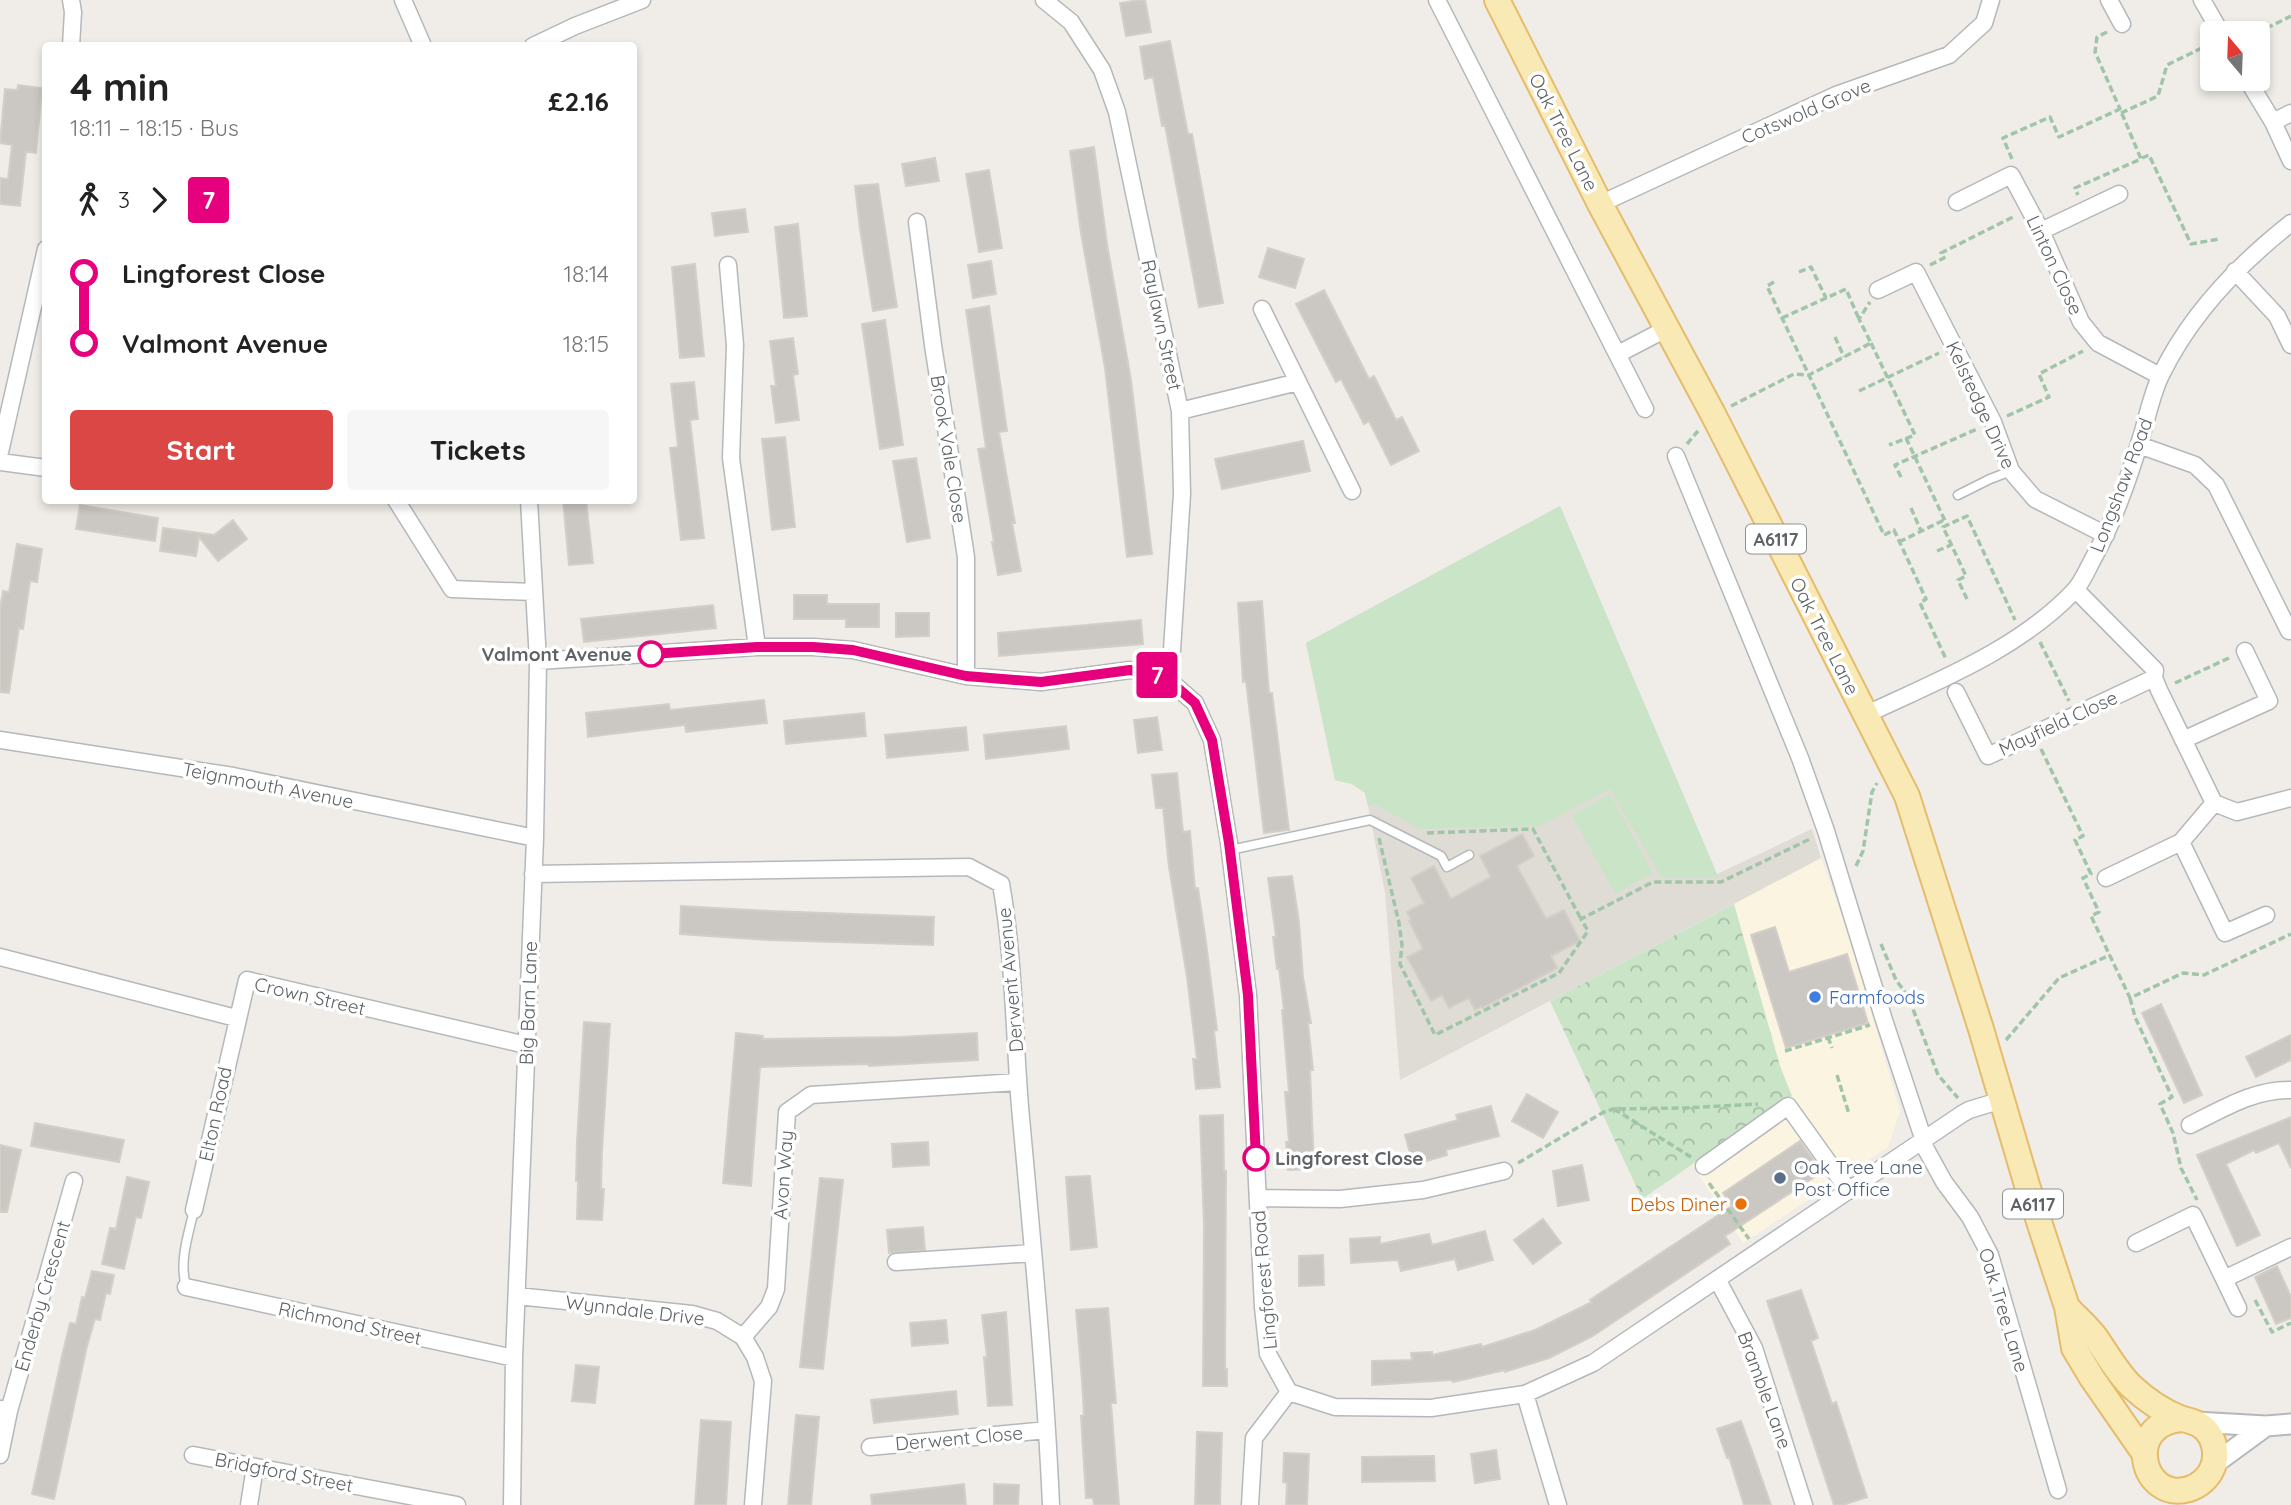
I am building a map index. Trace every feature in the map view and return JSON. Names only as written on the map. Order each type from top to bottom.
[{"type":"main road","name":"Oak Tree Lane","points":[[1497,0],[1600,204],[1713,414],[1907,796],[2067,1307],[2074,1348],[2144,1453],[2144,1462],[2152,1478],[2152,1505]]},
{"type":"main road","name":"Oak Tree Lane","points":[[2067,1307],[2094,1336],[2131,1386],[2161,1409],[2205,1429],[2213,1440],[2216,1452],[2202,1485]]},
{"type":"main road","points":[[2144,1453],[2152,1432],[2171,1420],[2188,1421]]},
{"type":"main road","points":[[2152,1478],[2160,1485],[2180,1491],[2202,1485]]},
{"type":"street","points":[[71,0],[71,42]]},
{"type":"street","points":[[403,0],[420,42]]},
{"type":"street","points":[[541,42],[642,0]]},
{"type":"street","name":"Raylawn Street","points":[[1044,0],[1071,22],[1102,70],[1117,112],[1180,411],[1181,520],[1172,650],[1164,676]]},
{"type":"street","points":[[1437,0],[1645,409]]},
{"type":"street","name":"Cotswold Grove","points":[[1600,204],[1836,95],[1949,55],[1984,23],[1991,0]]},
{"type":"street","points":[[2109,0],[2122,24]]},
{"type":"street","points":[[2202,0],[2214,21]]},
{"type":"street","points":[[2254,91],[2273,122],[2291,161]]},
{"type":"street","points":[[2273,122],[2291,113]]},
{"type":"street","points":[[1957,202],[2011,175]]},
{"type":"street","name":"Linton Close","points":[[2011,175],[2041,231],[2081,322],[2098,344],[2160,376]]},
{"type":"street","points":[[2041,231],[2119,194]]},
{"type":"street","name":"Brook Vale Close","points":[[917,222],[966,557],[966,676]]},
{"type":"street","name":"Longshaw Road","points":[[1865,715],[1953,674],[2028,631],[2076,590],[2106,535],[2139,445],[2160,376],[2185,334],[2235,271],[2255,251],[2291,223]]},
{"type":"street","points":[[728,265],[735,345],[731,458],[757,647]]},
{"type":"street","points":[[0,452],[42,267]]},
{"type":"street","points":[[2235,271],[2277,316],[2291,345]]},
{"type":"street","points":[[1878,290],[1916,272]]},
{"type":"street","name":"Kelstedge Drive","points":[[1916,272],[1993,422],[2011,471],[2035,499],[2106,535]]},
{"type":"street","points":[[1262,309],[1352,491]]},
{"type":"street","points":[[1618,354],[1666,329]]},
{"type":"street","points":[[1180,411],[1298,382]]},
{"type":"street","points":[[2139,445],[2194,465],[2216,485],[2289,631]]},
{"type":"street","name":"Oak Tree Lane","points":[[1676,456],[1800,758],[1826,831],[1923,1141],[1944,1182],[1970,1217],[1990,1255],[2058,1490]]},
{"type":"street","points":[[0,462],[42,467]]},
{"type":"street","points":[[399,504],[452,589],[533,592]]},
{"type":"street","name":"Big Barn Lane","points":[[512,1505],[514,1358],[535,838],[538,661],[529,504]]},
{"type":"street","points":[[2076,590],[2155,670],[2156,684],[2214,803],[2237,812],[2291,798]]},
{"type":"street","points":[[538,661],[757,647],[813,647],[853,650],[966,676],[1041,682],[1130,670],[1164,676]]},
{"type":"street","points":[[2183,740],[2269,701],[2245,651]]},
{"type":"street","name":"Lingforest Road","points":[[1164,676],[1195,703],[1212,740],[1230,850],[1248,995],[1263,1307],[1268,1354],[1289,1392]]},
{"type":"street","name":"Mayfield Close","points":[[1955,692],[1989,756],[2075,715],[2156,684]]},
{"type":"street","name":"Teignmouth Avenue","points":[[0,740],[233,776],[535,838]]},
{"type":"street","points":[[2106,878],[2181,842],[2214,803]]},
{"type":"street","points":[[2181,842],[2225,933],[2266,915]]},
{"type":"street","name":"Derwent Avenue","points":[[533,874],[970,867],[1001,884],[1007,919],[1051,1505]]},
{"type":"street","name":"Crown Street","points":[[0,957],[236,1018],[247,980],[526,1045]]},
{"type":"street","name":"Elton Road","points":[[194,1210],[236,1018]]},
{"type":"street","name":"Avon Way","points":[[743,1337],[769,1307],[776,1289],[787,1112],[811,1095],[1018,1082]]},
{"type":"street","points":[[2190,1125],[2251,1096],[2276,1089],[2291,1090]]},
{"type":"street","points":[[1250,1505],[1254,1438],[1289,1392],[1335,1407],[1431,1408],[1525,1394],[1593,1363],[1969,1110],[2003,1100]]},
{"type":"street","points":[[1704,1166],[1788,1106],[1849,1191]]},
{"type":"street","points":[[1258,1198],[1340,1199],[1423,1190],[1504,1171]]},
{"type":"street","name":"Enderby Crescent","points":[[0,1455],[5,1410],[74,1181]]},
{"type":"street","points":[[2136,1243],[2193,1215],[2238,1308]]},
{"type":"street","points":[[2224,1279],[2291,1247]]},
{"type":"street","points":[[896,1262],[1033,1253]]},
{"type":"street","name":"Bramble Lane","points":[[1717,1279],[1754,1348],[1804,1505]]},
{"type":"street","name":"Richmond Street","points":[[186,1287],[514,1358]]},
{"type":"street","name":"Wynndale Drive","points":[[517,1296],[692,1314],[717,1321],[743,1337]]},
{"type":"street","points":[[743,1337],[755,1357],[763,1381],[753,1505]]},
{"type":"street","points":[[1525,1394],[1558,1505]]},
{"type":"street","points":[[2188,1421],[2266,1426],[2291,1424]]},
{"type":"street","points":[[2202,1485],[2266,1426]]},
{"type":"street","name":"Derwent Close","points":[[870,1447],[1047,1430]]},
{"type":"street","name":"Bridgford Street","points":[[192,1455],[457,1505]]},
{"type":"street","points":[[249,1505],[255,1467]]},
{"type":"lane","points":[[1958,495],[2011,471]]},
{"type":"lane","points":[[1230,850],[1370,820],[1441,856],[1447,867],[1469,855]]},
{"type":"lane","points":[[186,1287],[182,1272],[183,1259],[194,1210]]},
{"type":"path","points":[[2270,26],[2291,16]]},
{"type":"path","points":[[2122,24],[2097,37],[2095,52],[2141,159]]},
{"type":"path","points":[[2011,175],[2013,161],[2003,138],[2050,117],[2059,137],[2158,96],[2166,65],[2200,49]]},
{"type":"path","points":[[2085,210],[2075,188],[2149,155],[2191,244],[2219,239]]},
{"type":"path","points":[[1916,272],[1944,258],[1941,253],[2029,209]]},
{"type":"path","points":[[1799,272],[1811,267],[1826,298]]},
{"type":"path","points":[[1774,282],[1767,286],[1884,535],[1894,530],[1926,600],[1920,603],[1953,674]]},
{"type":"path","points":[[1782,318],[1846,289],[1915,435],[1889,445]]},
{"type":"path","points":[[1859,319],[1878,290]]},
{"type":"path","points":[[1835,337],[1844,357]]},
{"type":"path","points":[[1676,456],[1713,414],[1794,374],[1809,375],[1871,343]]},
{"type":"path","points":[[1859,391],[1953,346]]},
{"type":"path","points":[[1906,439],[1966,576],[1958,580],[1966,599]]},
{"type":"path","points":[[1911,508],[1921,531]]},
{"type":"path","points":[[1899,542],[1921,531],[1967,516],[2075,715]]},
{"type":"path","points":[[1937,551],[1951,545]]},
{"type":"path","points":[[2156,684],[2245,651]]},
{"type":"path","points":[[2035,734],[2083,836],[2075,839],[2091,874],[2083,878],[2099,912],[2091,916],[2130,998],[2134,1017],[2172,1097],[2160,1104],[2173,1133],[2181,1168],[2202,1211],[2193,1215]]},
{"type":"path","points":[[1838,870],[1852,873],[1863,850],[1872,792],[1889,757]]},
{"type":"path","points":[[1377,824],[1381,852],[1399,923],[1402,945],[1400,964],[1435,1035],[1559,973],[1588,932],[1533,829],[1418,833]]},
{"type":"path","points":[[1581,919],[1653,882],[1721,882],[1826,831]]},
{"type":"path","points":[[1876,933],[1896,980],[1908,996],[1938,1075],[1969,1110]]},
{"type":"path","points":[[2130,998],[2183,973],[2204,975],[2291,934]]},
{"type":"path","points":[[1987,1048],[2008,1040],[2059,978],[2110,955]]},
{"type":"path","points":[[1785,1051],[1884,1020]]},
{"type":"path","points":[[1828,1037],[1832,1048]]},
{"type":"path","points":[[1837,1075],[1849,1114]]},
{"type":"path","points":[[1504,1171],[1613,1109],[1780,1103],[1788,1106]]},
{"type":"path","points":[[2238,1308],[2255,1300],[2272,1332],[2291,1323]]},
{"type":"shaded area","points":[[1560,506],[1717,874],[1812,829],[1821,858],[1400,1080],[1385,893],[1368,806],[1365,793],[1352,784],[1335,780],[1306,643]]},
{"type":"shaded area","points":[[1821,858],[1850,939],[1900,1111],[1888,1147],[1743,1243],[1691,1163],[1792,1096],[1780,1066],[1734,904]]},
{"type":"green space","points":[[1560,506],[1719,878],[1662,878],[1610,789],[1540,826],[1420,829],[1375,804],[1368,806],[1365,793],[1352,784],[1335,780],[1306,643]]},
{"type":"green space","points":[[1610,794],[1653,873],[1615,894],[1572,815]]},
{"type":"green space","points":[[1734,904],[1780,1066],[1792,1096],[1642,1199],[1550,1001]]},
{"type":"building","points":[[1145,0],[1151,32],[1126,36],[1120,3]]},
{"type":"building","points":[[1170,41],[1188,134],[1192,134],[1223,303],[1199,307],[1165,125],[1162,126],[1153,77],[1145,79],[1140,47]]},
{"type":"building","points":[[18,85],[42,88],[36,153],[26,152],[20,206],[0,204],[0,178],[8,179],[12,145],[0,143],[5,89],[17,90]]},
{"type":"building","points":[[1094,147],[1107,244],[1131,380],[1152,554],[1127,557],[1105,368],[1081,233],[1070,151]]},
{"type":"building","points":[[935,158],[939,181],[906,186],[902,164]]},
{"type":"building","points":[[989,170],[1002,248],[979,252],[966,174]]},
{"type":"building","points":[[878,184],[897,307],[873,311],[855,186]]},
{"type":"building","points":[[745,209],[748,232],[715,236],[712,213]]},
{"type":"building","points":[[798,224],[807,316],[784,318],[775,227]]},
{"type":"building","points":[[1268,248],[1304,259],[1295,288],[1259,277]]},
{"type":"building","points":[[991,261],[996,294],[973,298],[968,265]]},
{"type":"building","points":[[695,264],[704,356],[680,358],[672,267]]},
{"type":"building","points":[[1324,290],[1369,379],[1374,376],[1396,420],[1402,417],[1419,451],[1391,465],[1369,421],[1364,424],[1341,379],[1336,382],[1296,304]]},
{"type":"building","points":[[989,306],[1007,431],[999,432],[1021,571],[998,575],[978,449],[986,448],[966,310]]},
{"type":"building","points":[[885,320],[903,445],[880,449],[862,324]]},
{"type":"building","points":[[793,338],[798,374],[793,375],[799,420],[776,423],[771,386],[776,386],[770,341]]},
{"type":"building","points":[[694,382],[698,419],[690,420],[704,538],[681,540],[670,448],[678,447],[671,384]]},
{"type":"building","points":[[785,437],[795,527],[772,530],[762,439]]},
{"type":"building","points":[[1303,441],[1310,471],[1222,489],[1215,459]]},
{"type":"building","points":[[916,458],[930,538],[907,542],[893,461]]},
{"type":"building","points":[[563,504],[586,504],[593,563],[569,565]]},
{"type":"building","points":[[80,505],[158,518],[155,541],[76,529]]},
{"type":"building","points":[[233,520],[247,539],[218,561],[199,537],[196,556],[160,551],[163,528],[214,535]]},
{"type":"building","points":[[17,544],[42,549],[37,582],[30,581],[23,629],[19,628],[9,693],[0,692],[0,610],[3,591],[9,592]]},
{"type":"building","points":[[794,595],[827,595],[827,604],[879,604],[879,627],[846,627],[846,619],[794,619]]},
{"type":"building","points":[[1262,601],[1269,693],[1272,693],[1289,830],[1264,833],[1246,681],[1243,682],[1238,603]]},
{"type":"building","points":[[713,605],[716,628],[584,642],[581,619]]},
{"type":"building","points":[[896,613],[929,613],[929,636],[896,637]]},
{"type":"building","points":[[1141,620],[1143,644],[999,656],[998,633]]},
{"type":"building","points":[[764,700],[767,723],[686,732],[685,725],[588,737],[586,713],[669,704],[670,710]]},
{"type":"building","points":[[864,713],[866,736],[786,744],[784,721]]},
{"type":"building","points":[[1157,717],[1162,750],[1138,753],[1134,720]]},
{"type":"building","points":[[1066,726],[1069,749],[986,759],[984,735]]},
{"type":"building","points":[[966,727],[968,750],[887,758],[885,735]]},
{"type":"building","points":[[1177,773],[1183,832],[1190,831],[1195,889],[1198,888],[1206,942],[1217,1030],[1214,1031],[1220,1087],[1196,1089],[1193,1059],[1197,1059],[1163,808],[1156,808],[1152,775]]},
{"type":"building","points":[[1522,834],[1534,856],[1517,866],[1546,919],[1564,910],[1580,941],[1551,956],[1557,968],[1482,1008],[1481,1006],[1475,1010],[1469,998],[1449,1008],[1442,995],[1431,1001],[1407,957],[1423,949],[1407,912],[1424,903],[1411,878],[1434,866],[1451,899],[1491,877],[1480,856]]},
{"type":"building","points":[[1292,876],[1311,1023],[1308,1023],[1313,1070],[1310,1070],[1314,1169],[1288,1170],[1285,1092],[1289,1092],[1284,1010],[1273,937],[1276,937],[1268,878]]},
{"type":"building","points":[[681,906],[934,917],[933,945],[768,940],[680,934]]},
{"type":"building","name":"Farmfoods","points":[[1775,927],[1789,972],[1847,954],[1868,1023],[1786,1048],[1751,935]]},
{"type":"building","points":[[2161,1004],[2202,1095],[2184,1103],[2142,1013]]},
{"type":"building","points":[[584,1022],[610,1024],[602,1151],[602,1220],[577,1219],[577,1142]]},
{"type":"building","points":[[736,1033],[763,1036],[763,1039],[977,1033],[978,1060],[869,1066],[760,1067],[751,1186],[723,1183]]},
{"type":"building","points":[[2291,1035],[2291,1060],[2256,1077],[2246,1057]]},
{"type":"building","points":[[1527,1094],[1558,1112],[1543,1138],[1512,1121]]},
{"type":"building","points":[[1491,1106],[1499,1136],[1446,1150],[1447,1155],[1413,1165],[1405,1135],[1458,1120],[1456,1115]]},
{"type":"building","points":[[1223,1115],[1226,1171],[1227,1386],[1203,1386],[1204,1225],[1200,1116]]},
{"type":"building","points":[[2291,1117],[2291,1168],[2279,1143],[2256,1153],[2254,1150],[2226,1164],[2260,1235],[2237,1246],[2197,1155]]},
{"type":"building","points":[[35,1123],[124,1140],[119,1162],[31,1146]]},
{"type":"building","points":[[1800,1141],[1822,1172],[1725,1236],[1730,1244],[1593,1336],[1549,1358],[1505,1372],[1453,1382],[1372,1385],[1372,1361],[1412,1360],[1411,1353],[1432,1352],[1432,1355],[1481,1344],[1482,1347],[1535,1330],[1592,1302],[1590,1300],[1732,1206],[1723,1193]]},
{"type":"building","points":[[928,1142],[929,1165],[893,1167],[892,1144]]},
{"type":"building","points":[[0,1145],[21,1150],[7,1212],[0,1212]]},
{"type":"building","points":[[1582,1165],[1589,1200],[1558,1206],[1553,1171]]},
{"type":"building","points":[[1090,1176],[1097,1247],[1071,1250],[1066,1177]]},
{"type":"building","points":[[127,1177],[149,1182],[141,1218],[136,1217],[124,1269],[102,1264],[110,1228],[116,1229]]},
{"type":"building","points":[[820,1178],[843,1180],[823,1369],[800,1367]]},
{"type":"building","points":[[1543,1219],[1561,1243],[1533,1264],[1514,1240]]},
{"type":"building","points":[[923,1227],[925,1250],[889,1253],[887,1230]]},
{"type":"building","points":[[1485,1231],[1493,1260],[1458,1270],[1455,1259],[1401,1271],[1398,1260],[1351,1263],[1350,1239],[1380,1237],[1380,1244],[1429,1234],[1432,1245]]},
{"type":"building","points":[[1323,1255],[1324,1285],[1299,1286],[1299,1256]]},
{"type":"building","points":[[2277,1266],[2291,1297],[2291,1318],[2276,1324],[2255,1277]]},
{"type":"building","points":[[92,1271],[114,1275],[110,1294],[106,1293],[100,1320],[95,1319],[87,1346],[54,1499],[32,1494],[70,1323],[76,1324]]},
{"type":"building","points":[[1801,1290],[1818,1338],[1811,1341],[1832,1404],[1836,1402],[1867,1497],[1843,1505],[1834,1505],[1767,1301]]},
{"type":"building","points":[[1108,1308],[1116,1403],[1111,1403],[1119,1505],[1094,1505],[1093,1498],[1086,1498],[1081,1416],[1084,1415],[1076,1310]]},
{"type":"building","points":[[1006,1312],[1012,1405],[988,1406],[984,1357],[987,1357],[982,1315]]},
{"type":"building","points":[[946,1320],[948,1343],[912,1346],[910,1323]]},
{"type":"building","points":[[576,1365],[599,1367],[595,1403],[572,1401]]},
{"type":"building","points":[[956,1391],[958,1414],[874,1423],[871,1400]]},
{"type":"building","points":[[796,1415],[819,1417],[811,1505],[788,1505]]},
{"type":"building","points":[[701,1420],[731,1422],[726,1505],[695,1505]]},
{"type":"building","points":[[1741,1421],[1771,1505],[1744,1505],[1729,1457],[1727,1458],[1717,1429]]},
{"type":"building","points":[[1197,1432],[1222,1433],[1220,1505],[1195,1505]]},
{"type":"building","points":[[1496,1450],[1500,1479],[1475,1483],[1471,1454]]},
{"type":"building","points":[[1284,1453],[1309,1454],[1307,1505],[1286,1505],[1287,1483],[1283,1482]]},
{"type":"building","points":[[1434,1456],[1435,1481],[1362,1482],[1362,1457]]},
{"type":"building","points":[[964,1484],[966,1505],[872,1505],[871,1495]]},
{"type":"building","points":[[994,1484],[1019,1485],[1018,1505],[994,1505]]},
{"type":"bus line","name":"7","points":[[651,654],[757,647],[813,647],[853,650],[966,676],[1041,682],[1130,670],[1164,676],[1195,703],[1212,740],[1229,843],[1248,995],[1256,1158]]},
{"type":"place","name":"Valmont Avenue","points":[[651,654]]},
{"type":"place","name":"Farmfoods","points":[[1815,997]]},
{"type":"place","name":"Lingforest Close","points":[[1256,1158]]},
{"type":"place","name":"Oak Tree Lane Post Office","points":[[1780,1178]]},
{"type":"place","name":"Debs Diner","points":[[1741,1204]]}]
